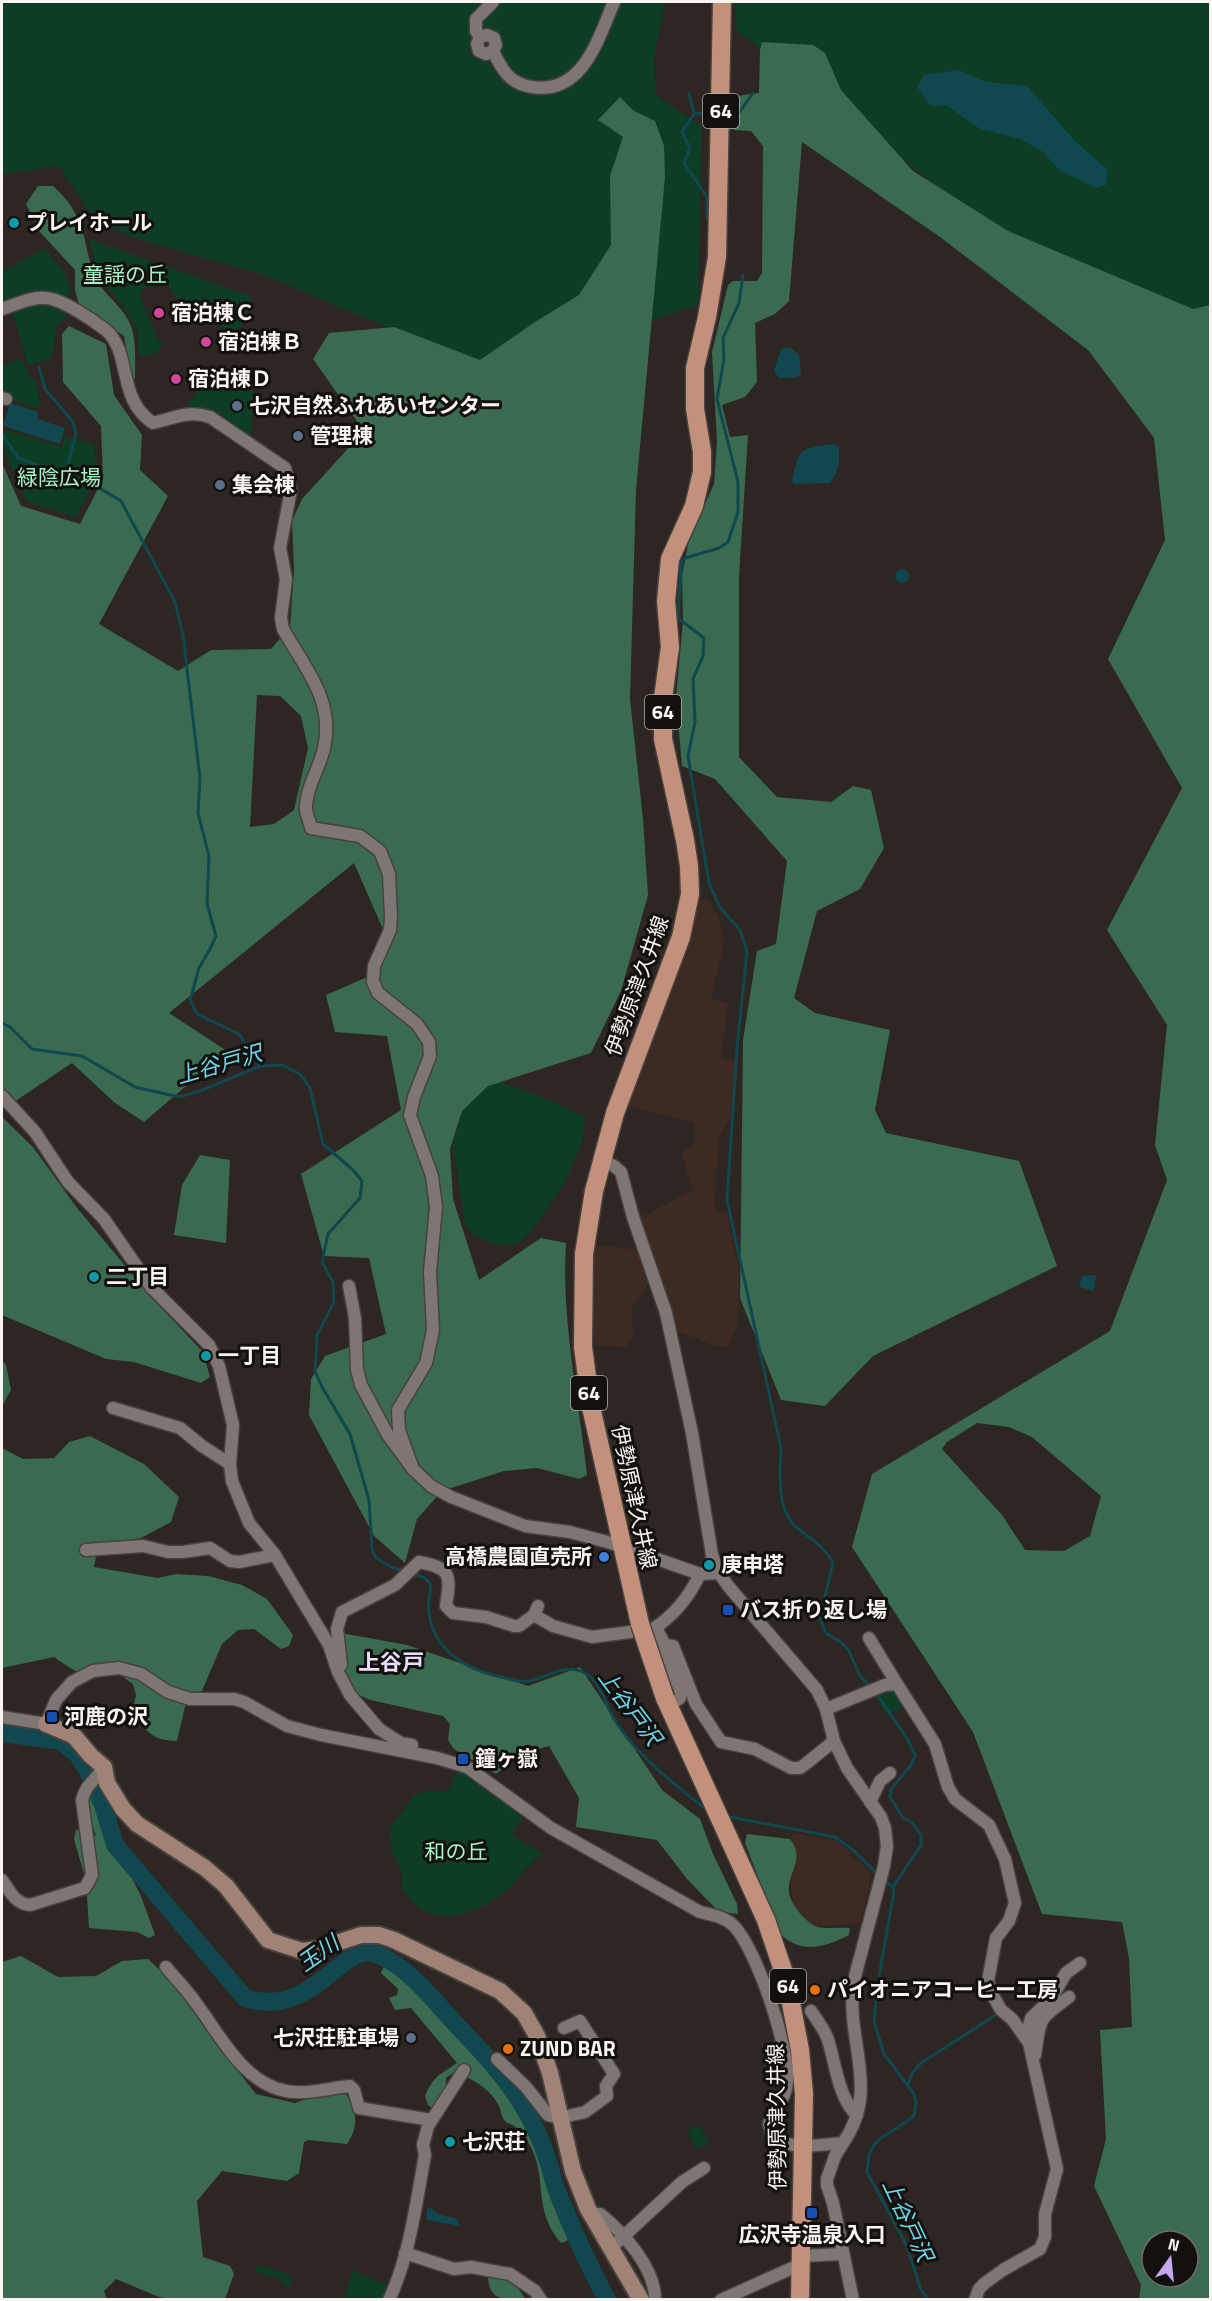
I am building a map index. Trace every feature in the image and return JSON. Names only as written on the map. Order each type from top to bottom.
[{"type":"main road","name":"伊勢原津久井線","points":[[645,1628],[622,1548],[591,1407],[583,1347],[584,1254],[594,1191],[615,1113],[681,937],[687,912],[689,866],[663,739],[663,698],[670,647],[666,601],[670,559],[694,506],[702,472],[702,452],[695,409],[695,368],[707,317],[717,257],[722,2]]},
{"type":"main road","name":"64","points":[[645,1628],[668,1706]]},
{"type":"main road","name":"伊勢原津久井線","points":[[668,1706],[773,1938],[791,1997],[802,2072],[800,2300]]},
{"type":"street","points":[[493,2],[476,19],[476,31],[480,37],[477,44],[479,51],[486,54],[493,51],[501,69],[517,83],[542,88],[567,82],[586,63],[614,2]]},
{"type":"street","points":[[2,309],[38,297],[56,300],[73,309],[108,331],[114,339],[119,350],[129,393],[143,416],[153,423],[188,413],[210,417],[285,468],[291,490],[280,548],[286,579],[281,618],[283,629],[317,685],[326,722],[324,748],[306,809],[311,828],[360,836],[380,851],[389,874],[391,917],[390,930],[374,966],[373,982],[378,993],[417,1024],[429,1042],[430,1056],[414,1097],[410,1115],[432,1176],[436,1207],[430,1272],[433,1330],[426,1362],[398,1410],[399,1430],[413,1469]]},
{"type":"street","points":[[2,1096],[35,1132],[68,1182],[104,1219],[151,1287],[209,1345],[219,1366],[233,1425],[230,1464],[232,1481],[241,1508],[249,1523],[275,1555],[328,1645],[350,1695],[379,1729],[401,1743],[439,1751],[451,1762]]},
{"type":"street","points":[[602,1160],[621,1172],[633,1217],[666,1313],[692,1433],[712,1555],[719,1573],[817,1690],[826,1709],[834,1741],[847,1768],[881,1817],[885,1828],[887,1846],[884,1866],[854,1983],[852,2005],[861,2101],[853,2128],[835,2156],[827,2179],[853,2300]]},
{"type":"street","points":[[350,1286],[355,1318],[357,1369],[361,1386],[388,1435],[413,1469],[431,1486],[451,1497],[513,1522],[537,1529],[570,1532],[700,1574],[719,1573]]},
{"type":"street","points":[[113,1408],[180,1428],[230,1464]]},
{"type":"street","points":[[86,1551],[143,1546],[168,1552],[210,1548],[230,1561],[239,1562],[275,1555]]},
{"type":"street","points":[[338,1672],[341,1665],[337,1629],[342,1612],[395,1584],[419,1562],[438,1566],[444,1570],[449,1587],[446,1606],[453,1613],[486,1617],[519,1626],[536,1610],[553,1626],[592,1637],[645,1628],[680,1608],[691,1593],[700,1574]]},
{"type":"street","points":[[645,1628],[665,1645],[673,1646],[696,1704],[721,1742],[755,1749],[791,1768],[800,1767],[808,1762],[834,1741]]},
{"type":"street","points":[[868,1638],[935,1744],[948,1787],[955,1799],[989,1825],[1005,1859],[1015,1903],[1009,1921],[996,1938],[988,1981],[1001,2010],[1012,2019],[1026,2037],[1034,2059],[1057,2169],[1045,2214],[1045,2237],[1040,2249],[985,2283],[979,2289],[975,2300]]},
{"type":"street","points":[[665,1645],[665,1652],[681,1693],[680,1698],[668,1706]]},
{"type":"street","points":[[46,1724],[56,1700],[72,1682],[93,1671],[119,1668],[141,1674],[168,1692],[190,1699],[234,1699],[244,1702],[287,1726],[467,1767],[551,1828],[700,1912],[723,1918],[733,1925],[741,1935],[764,1984],[778,2024],[787,2068],[785,2096],[771,2119],[770,2131],[776,2140],[781,2142],[803,2145],[843,2143]]},
{"type":"street","points":[[826,1709],[885,1685],[897,1684]]},
{"type":"street","points":[[2,1717],[46,1724],[74,1736],[101,1771],[130,1817],[137,1824],[205,1868],[226,1886],[268,1940],[303,1951],[318,1949],[361,1935],[379,1935],[500,1991],[524,2013],[537,2036],[550,2073],[573,2171],[591,2214],[641,2300]]},
{"type":"street","points":[[2,1880],[19,1904],[30,1905],[85,1888],[89,1884],[92,1875],[82,1800],[85,1788],[101,1771]]},
{"type":"street","points":[[870,1802],[880,1781],[890,1773]]},
{"type":"street","points":[[1026,2037],[1032,2018],[1051,1999],[1066,1973],[1080,1963]]},
{"type":"street","points":[[166,1967],[194,1999],[244,2068],[258,2080],[288,2091],[307,2092],[350,2086],[354,2090],[359,2108],[431,2120]]},
{"type":"street","points":[[1034,2059],[1039,2024],[1044,2016],[1069,1997]]},
{"type":"street","points":[[811,2011],[828,2038],[831,2059],[850,2109],[857,2115]]},
{"type":"street","points":[[497,2059],[526,2087],[548,2115],[559,2118],[585,2112],[607,2096],[606,2086],[614,2074],[580,2021],[564,2028]]},
{"type":"street","points":[[389,2300],[405,2253],[425,2155],[423,2145],[431,2120],[464,2070]]},
{"type":"street","points":[[611,2248],[682,2182],[704,2168]]},
{"type":"street","points":[[591,2214],[600,2214],[624,2236],[654,2283],[655,2300]]},
{"type":"street","points":[[405,2253],[454,2269],[471,2267],[502,2272],[535,2291],[541,2300]]},
{"type":"street","points":[[721,2300],[801,2260],[843,2254]]},
{"type":"shaded area","points":[[695,898],[710,901],[718,917],[725,942],[711,998],[728,1004],[721,1058],[735,1061],[731,1117],[719,1138],[715,1197],[716,1212],[727,1211],[739,1271],[738,1323],[728,1347],[715,1346],[675,1330],[641,1217],[693,1190],[681,1153],[695,1145],[695,1123],[625,1106]]},
{"type":"shaded area","points":[[593,1245],[641,1250],[647,1287],[632,1307],[633,1338],[625,1347],[595,1345],[591,1276]]},
{"type":"shaded area","points":[[792,1832],[835,1840],[852,1853],[849,1856],[860,1862],[872,1874],[860,1923],[817,1926],[809,1924],[799,1916],[793,1905],[790,1879]]},
{"type":"green space","points":[[2,2],[665,2],[654,58],[656,95],[702,126],[698,305],[605,335],[482,367],[264,275],[132,237],[95,220],[59,166],[2,174]]},
{"type":"green space","points":[[735,2],[1210,2],[1210,339],[994,233],[815,88],[737,31]]},
{"type":"green space","points":[[762,42],[813,45],[825,53],[841,90],[913,171],[1008,231],[1193,309],[1210,305],[1210,2299],[1139,2299],[1140,2289],[1200,2289],[1200,2229],[1140,2229],[1140,2283],[1094,2186],[1106,2139],[1100,2030],[1132,2027],[1129,1958],[1122,1922],[1042,1914],[973,1732],[852,1547],[872,1474],[1110,1331],[1167,1180],[1155,1145],[1167,1025],[1107,930],[1182,788],[1108,659],[1165,540],[1154,438],[1088,350],[940,237],[802,142],[789,301],[775,314],[755,323],[757,382],[745,397],[722,405],[730,437],[748,435],[739,576],[739,757],[777,797],[831,802],[853,786],[871,790],[884,848],[860,889],[817,911],[794,998],[815,1013],[890,1030],[875,1110],[886,1133],[1019,1161],[1057,1266],[873,1356],[825,1406],[781,1400],[740,1298],[743,1040],[757,951],[776,944],[787,861],[715,779],[682,766],[676,697],[683,621],[682,576],[689,539],[714,484],[717,441],[712,352],[728,285],[733,281],[757,281],[762,273],[763,146],[751,131],[734,130],[737,96],[759,93]],"holes":[[[977,1423],[1009,1427],[1032,1437],[1101,1496],[1090,1536],[1064,1551],[1025,1550],[1002,1515],[942,1449],[947,1442]]]},
{"type":"green space","points":[[620,97],[634,111],[655,121],[664,146],[665,177],[636,490],[630,699],[643,819],[648,895],[621,991],[591,1053],[488,1086],[462,1111],[450,1149],[453,1199],[479,1280],[541,1238],[566,1243],[568,1330],[587,1475],[579,1479],[537,1468],[504,1471],[442,1491],[417,1519],[405,1563],[374,1536],[309,1415],[311,1379],[325,1356],[386,1334],[369,1258],[324,1256],[301,1174],[401,1110],[387,1036],[335,1032],[326,995],[365,978],[379,965],[382,927],[354,863],[169,1013],[227,1051],[144,1122],[115,1103],[72,1063],[2,1110],[2,463],[21,506],[80,524],[103,479],[101,426],[63,382],[62,334],[69,326],[106,344],[114,395],[142,435],[140,470],[168,496],[99,624],[178,671],[211,650],[271,649],[290,627],[294,570],[292,521],[302,499],[364,431],[313,359],[329,333],[394,327],[480,360],[579,295],[611,245],[610,176],[623,137],[598,120]],"holes":[[[257,695],[280,696],[301,716],[308,748],[294,810],[274,824],[250,827]]]},
{"type":"green space","points":[[38,186],[53,186],[76,215],[83,231],[95,277],[131,325],[135,345],[135,379],[131,379],[124,336],[79,305],[75,290],[75,270],[40,232],[26,204]]},
{"type":"green space","name":"童謡の丘","points":[[89,241],[250,296],[252,305],[241,327],[233,331],[186,314],[165,280],[142,290],[140,296],[157,338],[162,344],[153,354],[139,356],[137,329],[120,302],[99,279]]},
{"type":"green space","points":[[45,248],[65,274],[72,290],[67,300],[30,294],[3,302],[2,272]]},
{"type":"green space","points":[[38,300],[66,309],[67,315],[56,326],[53,354],[49,360],[28,365],[11,308]]},
{"type":"green space","points":[[18,360],[23,361],[28,375],[36,382],[41,409],[2,397],[2,365]]},
{"type":"green space","points":[[219,375],[248,387],[253,392],[251,436],[216,412],[187,405],[204,382]]},
{"type":"green space","name":"緑陰広場","points":[[4,430],[62,447],[65,436],[94,445],[97,476],[76,517],[27,502],[2,446]]},
{"type":"green space","points":[[485,1076],[549,1100],[585,1117],[583,1138],[566,1181],[531,1232],[517,1244],[496,1245],[473,1235],[465,1224],[453,1145],[467,1092]]},
{"type":"green space","points":[[2,1117],[33,1147],[77,1208],[152,1298],[203,1352],[210,1377],[201,1383],[134,1362],[106,1359],[2,1315]]},
{"type":"green space","points":[[200,1155],[230,1160],[226,1243],[174,1235],[182,1185]]},
{"type":"green space","points":[[2,1360],[6,1365],[11,1390],[2,1406]]},
{"type":"green space","points":[[90,1436],[144,1464],[179,1497],[171,1522],[141,1538],[98,1546],[94,1567],[158,1578],[176,1574],[208,1576],[242,1585],[267,1599],[293,1635],[289,1646],[281,1649],[254,1629],[238,1630],[222,1644],[202,1691],[188,1694],[177,1741],[156,1737],[142,1725],[132,1713],[136,1695],[133,1684],[119,1674],[99,1676],[84,1674],[54,1657],[2,1668],[2,1448],[23,1459],[54,1458],[69,1442]]},
{"type":"green space","points":[[341,1633],[407,1645],[528,1686],[580,1667],[662,1790],[700,1819],[713,1854],[737,1904],[738,1914],[719,1912],[687,1879],[657,1840],[576,1827],[579,1798],[549,1746],[520,1754],[496,1774],[454,1749],[448,1740],[450,1724],[443,1716],[370,1700],[338,1685]]},
{"type":"green space","points":[[893,1686],[907,1705],[887,1715],[874,1693]]},
{"type":"green space","name":"和の丘","points":[[458,1770],[467,1773],[526,1813],[512,1835],[543,1854],[510,1887],[492,1901],[468,1912],[444,1916],[421,1909],[402,1890],[401,1870],[392,1853],[390,1837],[393,1823],[414,1796],[425,1791],[449,1791]]},
{"type":"green space","points":[[92,1796],[99,1800],[110,1834],[141,1896],[155,1935],[149,1938],[137,1932],[89,1928],[86,1881],[74,1839],[76,1830],[81,1829],[96,1836],[85,1802]]},
{"type":"green space","points":[[747,1834],[790,1839],[796,1853],[796,1860],[789,1892],[796,1908],[814,1925],[824,1928],[850,1928],[849,1935],[831,1943],[805,1947],[789,1941],[780,1934],[745,1843]]},
{"type":"green space","points":[[21,1956],[58,1977],[96,1976],[122,1961],[148,1959],[176,1985],[210,2036],[256,2094],[295,2103],[325,2092],[342,2090],[351,2102],[355,2123],[347,2144],[309,2140],[304,2142],[299,2173],[287,2181],[222,2171],[197,2201],[203,2257],[230,2266],[234,2274],[225,2299],[159,2297],[116,2279],[104,2291],[107,2299],[2,2300],[2,1962]]},
{"type":"green space","points":[[384,1966],[403,1976],[440,2009],[464,2043],[477,2055],[490,2056],[516,2090],[516,2107],[542,2152],[570,2234],[567,2241],[561,2243],[546,2219],[539,2172],[531,2147],[517,2128],[506,2122],[498,2104],[485,2088],[473,2080],[453,2073],[446,2078],[446,2089],[435,2110],[428,2105],[425,2096],[431,2084],[438,2076],[457,2063],[411,2008],[395,2010],[389,1998],[397,1995],[398,1989],[381,1973]]},
{"type":"green space","points":[[699,2125],[709,2143],[697,2149],[687,2131]]},
{"type":"green space","points":[[255,2266],[289,2275],[292,2285],[287,2287],[281,2279],[255,2272]]},
{"type":"green space","points":[[353,2270],[388,2286],[384,2299],[344,2300]]},
{"type":"green space","points":[[492,2274],[512,2283],[525,2299],[503,2298],[494,2294],[488,2276]]},
{"type":"water","points":[[959,70],[987,82],[1027,86],[1075,141],[1108,170],[1106,185],[1097,188],[1060,171],[1043,152],[1021,139],[980,129],[946,105],[931,106],[917,87],[924,75]]},
{"type":"water","points":[[790,347],[799,355],[801,375],[794,378],[779,378],[774,371],[781,349]]},
{"type":"water","points":[[10,403],[39,412],[37,419],[65,428],[60,444],[3,426]]},
{"type":"water","points":[[832,444],[839,446],[839,456],[837,470],[830,483],[794,484],[792,481],[799,456],[807,449]]},
{"type":"water","points":[[899,569],[905,569],[909,576],[905,583],[899,583],[895,579],[895,573]]},
{"type":"water","points":[[1096,1275],[1094,1291],[1079,1287],[1082,1276]]},
{"type":"water","points":[[431,2208],[438,2214],[458,2219],[459,2226],[427,2220],[427,2209]]},
{"type":"waterway","points":[[725,116],[736,117],[753,93]]},
{"type":"waterway","points":[[689,94],[694,113]]},
{"type":"waterway","points":[[707,218],[707,197],[684,163],[690,148],[682,132],[695,113],[713,114]]},
{"type":"waterway","points":[[743,275],[739,303],[723,338],[724,359],[717,399],[738,482],[738,512],[728,542],[719,548],[682,559],[678,618],[704,638],[703,656],[693,679],[695,722],[688,756],[709,883],[719,906],[740,930],[747,952],[737,1048],[727,1200],[781,1448],[782,1500],[795,1526],[821,1547],[833,1562],[820,1619],[826,1633],[842,1643],[849,1651],[860,1676],[870,1686]]},
{"type":"waterway","points":[[39,367],[45,389],[73,422],[76,434],[65,475]]},
{"type":"waterway","points":[[2,434],[18,458],[96,486],[121,501],[175,602],[183,635],[200,778],[198,813],[209,856],[207,904],[216,936],[199,968],[190,1000],[197,1014],[239,1034],[260,1066]]},
{"type":"waterway","name":"上谷戸沢","points":[[2,1023],[10,1027],[32,1049],[82,1056],[135,1087],[179,1097],[200,1091],[260,1066],[282,1065],[300,1074],[310,1088],[323,1144],[362,1181],[360,1198],[328,1234],[322,1262],[333,1282],[334,1302],[317,1335],[315,1371],[350,1434],[369,1500],[372,1549],[376,1558],[391,1567],[404,1571]]},
{"type":"waterway","name":"上谷戸沢","points":[[413,1574],[425,1578],[431,1585],[428,1606],[432,1625],[437,1637],[452,1655],[485,1673],[517,1681],[528,1681],[571,1669],[585,1673],[599,1687],[614,1719],[633,1745],[657,1769],[708,1811]]},
{"type":"waterway","points":[[876,1693],[908,1740],[915,1755],[912,1764],[891,1789],[890,1797],[903,1818],[912,1822],[921,1835],[921,1845],[893,1887]]},
{"type":"waterway","name":"玉川","points":[[2,1733],[61,1741],[79,1756],[103,1805],[115,1845],[245,1998],[268,2002],[288,1999],[306,1991],[348,1960],[360,1954],[372,1953],[391,1961],[419,1984],[508,2083],[534,2125],[570,2222],[607,2300]]},
{"type":"waterway","name":"上谷戸沢","points":[[725,1816],[835,1837],[853,1850],[879,1876]]},
{"type":"waterway","name":"上谷戸沢","points":[[884,1880],[893,1887],[894,1891],[878,1982],[874,2021],[884,2054],[914,2094],[916,2103],[914,2115],[874,2145],[869,2154],[867,2172],[906,2244],[921,2290],[929,2300]]},
{"type":"waterway","points":[[908,2084],[913,2072],[921,2063],[994,2016]]},
{"type":"place","name":"プレイホール","points":[[14,223]]},
{"type":"place","name":"宿泊棟Ｃ","points":[[159,313]]},
{"type":"place","name":"宿泊棟Ｂ","points":[[206,342]]},
{"type":"place","name":"宿泊棟Ｄ","points":[[176,379]]},
{"type":"place","name":"七沢自然ふれあいセンター","points":[[237,406]]},
{"type":"place","name":"管理棟","points":[[298,436]]},
{"type":"place","name":"集会棟","points":[[220,485]]},
{"type":"place","name":"二丁目","points":[[94,1277]]},
{"type":"place","name":"一丁目","points":[[206,1356]]},
{"type":"place","name":"高橋農園直売所","points":[[604,1557]]},
{"type":"place","name":"庚申塔","points":[[709,1565]]},
{"type":"place","name":"バス折り返し場","points":[[728,1610]]},
{"type":"place","name":"河鹿の沢","points":[[52,1717]]},
{"type":"place","name":"鐘ヶ嶽","points":[[463,1759]]},
{"type":"place","name":"パイオニアコーヒー工房","points":[[815,1990]]},
{"type":"place","name":"七沢荘駐車場","points":[[411,2038]]},
{"type":"place","name":"ZUND BAR","points":[[508,2049]]},
{"type":"place","name":"七沢荘","points":[[450,2142]]},
{"type":"place","name":"広沢寺温泉入口","points":[[812,2213]]},
{"type":"district","name":"上谷戸","points":[[391,1662]]}]
